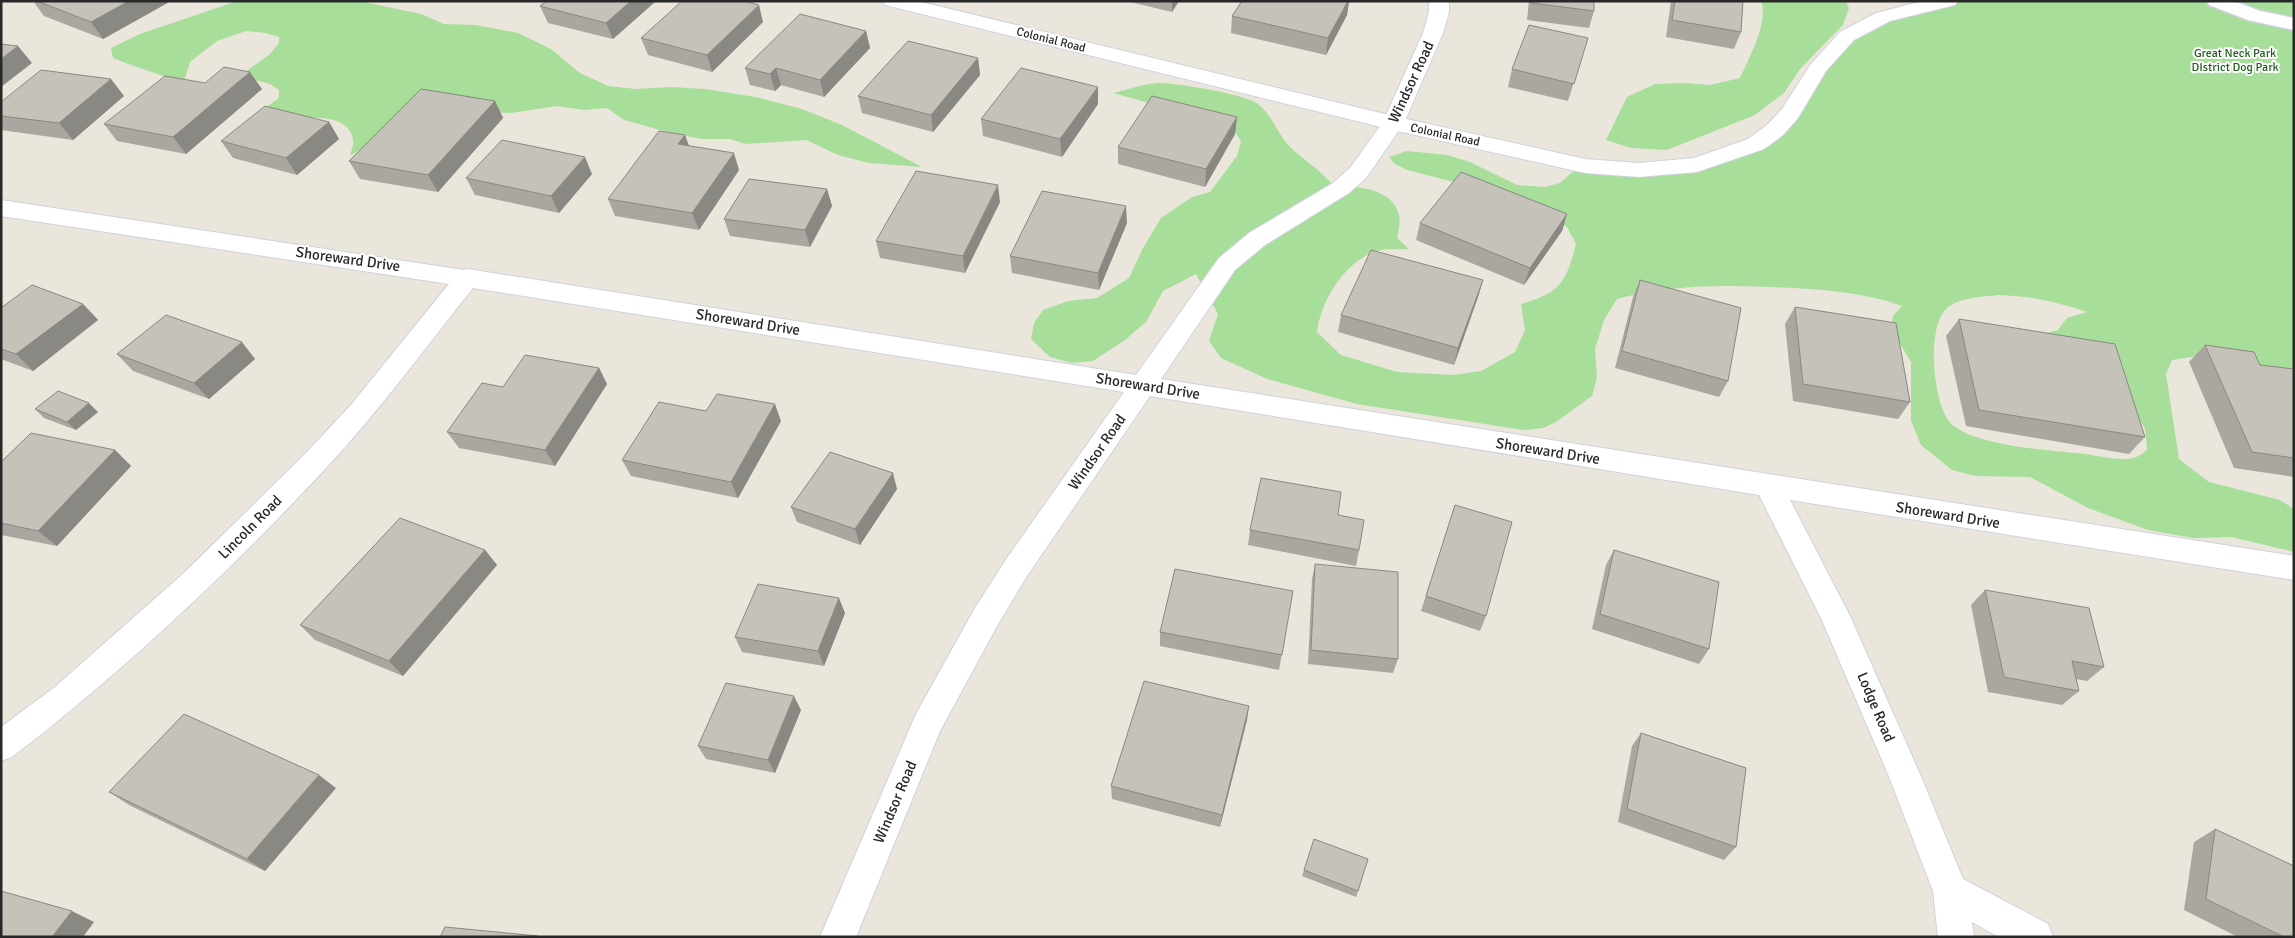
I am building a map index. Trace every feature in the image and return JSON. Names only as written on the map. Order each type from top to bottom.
[{"type":"street","name":"Colonial Road","points":[[892,1],[1393,123],[1585,166],[1639,170],[1697,165],[1756,144],[1775,130],[1801,98],[1827,57],[1847,36],[1883,17],[1948,1]]},
{"type":"street","name":"Windsor Road","points":[[838,937],[927,724],[976,634],[1017,567],[1227,264],[1257,238],[1341,188],[1358,173],[1393,123],[1433,34],[1439,12],[1439,1]]},
{"type":"street","name":"Shoreward Drive","points":[[1,208],[468,277],[1769,487],[2294,568]]},
{"type":"street","name":"Lincoln Road","points":[[1,746],[66,697],[195,581],[317,460],[360,413],[468,277]]},
{"type":"street","name":"Lodge Road","points":[[1769,487],[1861,672],[1924,822],[1950,891],[1956,937]]},
{"type":"street","points":[[1950,891],[2035,937]]},
{"type":"lane","points":[[2216,1],[2255,16],[2294,24]]},
{"type":"green space","points":[[237,1],[359,1],[421,14],[444,24],[476,25],[518,33],[551,49],[580,73],[608,86],[636,89],[671,87],[705,89],[755,97],[802,109],[842,125],[922,167],[869,163],[838,155],[806,140],[745,144],[730,139],[702,139],[671,133],[624,120],[607,108],[584,110],[557,106],[511,113],[494,112],[378,138],[350,156],[353,140],[348,128],[336,121],[320,118],[300,118],[261,124],[233,131],[279,98],[279,90],[270,84],[252,79],[248,70],[270,54],[279,43],[279,37],[266,33],[246,31],[217,41],[190,62],[183,85],[113,58],[111,48],[140,34]]},
{"type":"green space","points":[[1761,1],[1846,1],[1849,8],[1843,25],[1800,69],[1784,93],[1755,115],[1667,150],[1631,148],[1606,140],[1627,97],[1655,84],[1685,83],[1710,85],[1740,78],[1760,29],[1763,10]]},
{"type":"green space","name":"Great Neck Park DIstrict Dog Park","points":[[1948,1],[2294,1],[2294,379],[2198,356],[2172,360],[2166,374],[2179,459],[2209,482],[2280,500],[2294,509],[2294,552],[2232,537],[2193,538],[2148,530],[2088,508],[2030,477],[1975,476],[1952,470],[1921,445],[1911,421],[1911,362],[1891,328],[1893,316],[1902,306],[1853,294],[1787,288],[1712,286],[1655,291],[1617,299],[1604,320],[1595,349],[1597,378],[1592,396],[1556,422],[1543,428],[1523,430],[1357,404],[1267,379],[1221,358],[1209,341],[1218,314],[1196,274],[1163,291],[1146,322],[1125,340],[1093,361],[1072,363],[1050,357],[1031,339],[1034,323],[1043,310],[1068,301],[1097,298],[1129,278],[1143,248],[1161,218],[1192,197],[1210,192],[1237,156],[1241,141],[1231,126],[1113,93],[1158,83],[1210,90],[1251,100],[1268,114],[1290,147],[1333,185],[1372,190],[1389,199],[1400,217],[1397,238],[1409,249],[1377,251],[1355,263],[1336,283],[1329,295],[1319,320],[1317,332],[1341,355],[1397,372],[1453,375],[1481,371],[1515,352],[1525,330],[1521,304],[1545,295],[1559,284],[1569,268],[1576,244],[1567,227],[1538,210],[1497,193],[1407,170],[1395,164],[1389,157],[1407,151],[1447,155],[1470,162],[1517,185],[1545,187],[1560,183],[1577,168],[1697,165],[1756,144],[1864,25]],"holes":[[[1999,295],[2044,300],[2087,312],[2067,318],[2058,330],[2040,335],[2133,411],[2145,428],[2147,450],[2136,457],[2127,459],[2012,446],[1973,436],[1958,429],[1948,420],[1939,396],[1934,364],[1934,348],[1939,320],[1945,310],[1956,302]]]},
{"type":"building","points":[[37,1],[129,1],[91,22]]},
{"type":"building","points":[[547,1],[631,1],[606,23],[540,6]]},
{"type":"building","points":[[682,1],[744,1],[759,5],[707,55],[641,38]]},
{"type":"building","points":[[1242,1],[1348,1],[1328,38],[1232,16]]},
{"type":"building","points":[[1532,1],[1594,1],[1594,11],[1532,3]]},
{"type":"building","points":[[1675,1],[1743,1],[1741,32],[1672,20]]},
{"type":"building","points":[[800,14],[866,31],[820,80],[776,68],[770,74],[745,68]]},
{"type":"building","points":[[1529,25],[1588,38],[1574,84],[1512,69]]},
{"type":"building","points":[[908,41],[978,58],[931,115],[858,96]]},
{"type":"building","points":[[1,44],[18,46],[1,59]]},
{"type":"building","points":[[224,67],[250,72],[173,137],[104,124],[165,76],[205,83]]},
{"type":"building","points":[[1021,68],[1098,87],[1060,139],[981,119]]},
{"type":"building","points":[[41,70],[111,79],[59,123],[1,116],[1,102]]},
{"type":"building","points":[[421,89],[495,101],[428,175],[349,161]]},
{"type":"building","points":[[1152,96],[1237,117],[1206,169],[1118,147]]},
{"type":"building","points":[[265,106],[329,122],[286,158],[221,141]]},
{"type":"building","points":[[659,131],[685,135],[678,144],[734,153],[692,213],[608,199]]},
{"type":"building","points":[[502,140],[585,157],[551,196],[466,178]]},
{"type":"building","points":[[916,171],[998,185],[963,256],[876,241]]},
{"type":"building","points":[[1461,172],[1567,214],[1530,268],[1420,223]]},
{"type":"building","points":[[749,179],[827,189],[805,230],[724,219]]},
{"type":"building","points":[[1042,191],[1126,206],[1098,273],[1010,256]]},
{"type":"building","points":[[1371,250],[1483,280],[1458,348],[1341,315]]},
{"type":"building","points":[[1640,280],[1741,308],[1728,381],[1622,351]]},
{"type":"building","points":[[32,285],[83,304],[16,354],[1,349],[1,308]]},
{"type":"building","points":[[1795,307],[1896,323],[1910,402],[1803,384]]},
{"type":"building","points":[[166,315],[242,342],[194,383],[117,354]]},
{"type":"building","points":[[1959,319],[2115,344],[2145,437],[1979,410]]},
{"type":"building","points":[[2205,345],[2254,352],[2260,365],[2294,369],[2294,458],[2252,452]]},
{"type":"building","points":[[525,355],[599,368],[545,450],[447,432],[482,383],[503,387]]},
{"type":"building","points":[[58,391],[89,403],[67,422],[35,409]]},
{"type":"building","points":[[717,394],[775,404],[731,482],[622,460],[659,402],[706,411]]},
{"type":"building","points":[[31,433],[115,450],[38,531],[1,523],[1,462]]},
{"type":"building","points":[[830,452],[893,473],[855,529],[791,507]]},
{"type":"building","points":[[1261,478],[1341,492],[1338,515],[1364,520],[1359,550],[1250,530]]},
{"type":"building","points":[[1455,505],[1512,522],[1486,616],[1426,596]]},
{"type":"building","points":[[400,518],[485,550],[389,661],[300,625]]},
{"type":"building","points":[[1614,550],[1719,582],[1709,649],[1600,614]]},
{"type":"building","points":[[1315,564],[1398,572],[1398,659],[1311,650]]},
{"type":"building","points":[[1175,569],[1293,591],[1282,655],[1160,632]]},
{"type":"building","points":[[758,584],[839,598],[818,651],[735,637]]},
{"type":"building","points":[[1985,590],[2089,608],[2104,667],[2072,661],[2079,691],[2004,677]]},
{"type":"building","points":[[1144,681],[1249,706],[1222,815],[1111,786]]},
{"type":"building","points":[[726,683],[794,696],[768,760],[698,746]]},
{"type":"building","points":[[184,714],[319,775],[247,859],[109,792]]},
{"type":"building","points":[[1641,733],[1746,768],[1736,847],[1627,809]]},
{"type":"building","points":[[2215,829],[2294,866],[2294,937],[2284,937],[2206,899]]},
{"type":"building","points":[[1314,839],[1368,859],[1358,891],[1304,870]]},
{"type":"building","points":[[1,891],[72,911],[52,937],[1,937]]},
{"type":"building","points":[[445,927],[538,936],[538,937],[440,937]]}]
